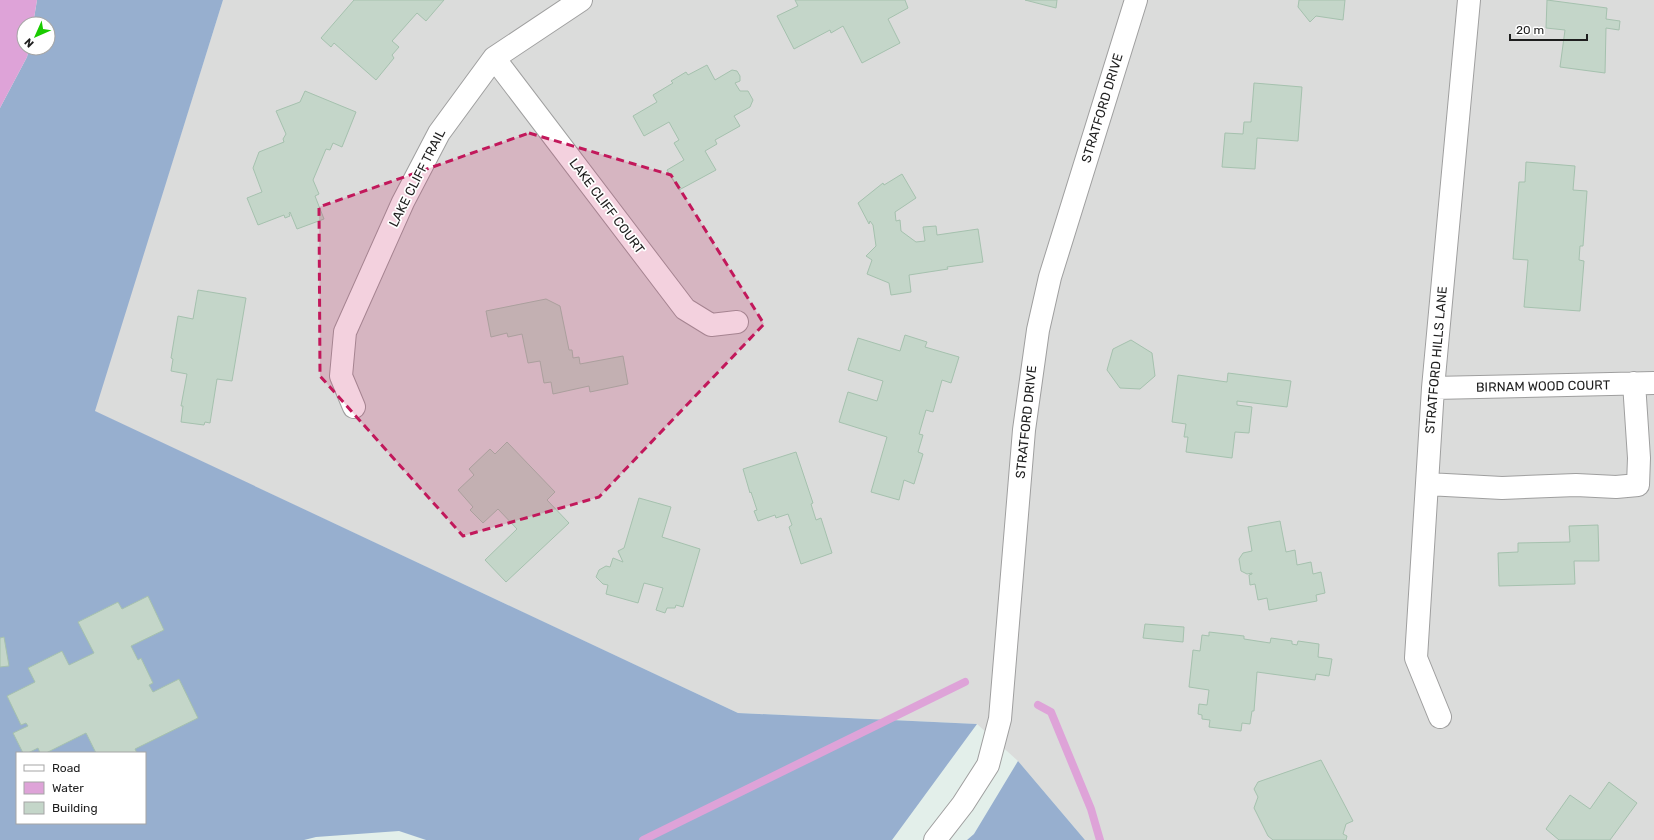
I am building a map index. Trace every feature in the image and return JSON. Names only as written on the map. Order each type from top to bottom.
[{"type":"street","name":"LAKE CLIFF TRAIL","points":[[354,407],[341,376],[345,332],[403,202],[439,133],[494,58],[581,0]]},
{"type":"street","name":"STRATFORD DRIVE","points":[[935,840],[963,804],[988,765],[1000,719],[1024,430],[1038,330],[1050,277],[1136,0]]},
{"type":"street","name":"STRATFORD HILLS LANE","points":[[1440,717],[1416,658],[1433,388],[1469,0]]},
{"type":"street","name":"LAKE CLIFF COURT","points":[[494,58],[685,309],[711,325],[738,322]]},
{"type":"street","name":"BIRNAM WOOD COURT","points":[[1433,388],[1644,383]]},
{"type":"street","points":[[1427,484],[1502,488],[1576,485],[1616,487],[1638,485],[1644,383]]},
{"type":"highlighted area","points":[[529,133],[671,175],[764,324],[599,497],[463,536],[320,376],[319,207]]},
{"type":"shaded area","points":[[37,0],[223,0],[95,411],[738,713],[977,724],[892,840],[426,840],[399,831],[316,837],[304,840],[0,840],[0,108],[27,57],[56,56],[56,16],[34,16]]},
{"type":"shaded area","points":[[223,0],[1654,0],[1654,840],[1085,840],[1018,761],[977,724],[738,713],[94,411]]},
{"type":"shaded area","points":[[1018,761],[1085,840],[967,840],[974,834]]},
{"type":"water","points":[[0,0],[37,0],[34,16],[16,16],[16,56],[27,56],[0,108]]},
{"type":"building","points":[[354,0],[444,0],[426,21],[417,13],[392,41],[399,47],[392,55],[394,58],[376,80],[334,43],[331,47],[321,38]]},
{"type":"building","points":[[795,0],[905,0],[908,8],[888,19],[900,43],[862,63],[843,26],[831,33],[830,30],[794,49],[777,16],[798,6]]},
{"type":"building","points":[[1025,0],[1057,0],[1056,8]]},
{"type":"building","points":[[1299,0],[1345,0],[1343,20],[1316,16],[1310,22],[1298,7]]},
{"type":"building","points":[[1547,0],[1607,8],[1606,19],[1620,21],[1619,30],[1606,28],[1605,73],[1560,67],[1565,30],[1546,28]]},
{"type":"building","points":[[707,65],[715,80],[732,70],[737,71],[740,76],[740,81],[735,83],[740,91],[748,91],[753,100],[750,107],[734,116],[740,126],[715,140],[717,144],[705,151],[716,170],[679,190],[667,170],[684,160],[674,143],[679,140],[669,122],[644,136],[633,116],[657,102],[653,95],[673,83],[671,81],[686,72],[688,75]]},
{"type":"building","points":[[1254,83],[1302,87],[1298,141],[1257,138],[1255,169],[1222,167],[1225,133],[1243,134],[1244,122],[1251,122]]},
{"type":"building","points":[[305,91],[356,112],[342,147],[333,143],[330,150],[326,149],[313,180],[319,194],[315,196],[324,219],[297,229],[290,212],[290,216],[285,218],[284,215],[258,225],[247,198],[262,192],[253,168],[259,152],[284,142],[283,139],[286,134],[276,111],[300,102]]},
{"type":"building","points":[[1526,162],[1575,166],[1573,190],[1587,191],[1583,246],[1580,246],[1579,260],[1584,261],[1580,311],[1524,307],[1528,260],[1513,259],[1519,182],[1525,182]]},
{"type":"building","points":[[902,174],[916,198],[895,212],[896,221],[900,220],[901,231],[916,242],[925,241],[923,227],[936,226],[937,235],[978,229],[983,262],[947,267],[948,269],[909,275],[911,292],[891,295],[889,283],[867,274],[872,260],[866,256],[876,246],[873,225],[870,221],[869,224],[858,203],[883,183],[884,185]]},
{"type":"building","points":[[198,290],[246,298],[232,381],[217,379],[210,423],[205,422],[204,425],[181,422],[183,406],[181,406],[187,374],[171,371],[173,359],[171,358],[178,316],[193,319]]},
{"type":"building","points":[[546,299],[560,306],[569,350],[572,350],[573,358],[579,357],[580,364],[623,356],[628,384],[590,392],[589,386],[553,394],[551,382],[544,383],[540,361],[528,363],[522,334],[508,337],[507,333],[491,337],[486,311]]},
{"type":"building","points":[[905,335],[927,342],[925,347],[959,357],[951,383],[942,380],[933,412],[926,410],[919,434],[923,435],[918,452],[923,454],[914,484],[904,480],[899,500],[871,492],[887,437],[839,422],[848,392],[877,401],[883,381],[848,370],[858,338],[900,351]]},
{"type":"building","points":[[1131,340],[1152,353],[1155,376],[1140,389],[1120,388],[1107,370],[1113,349]]},
{"type":"building","points":[[1228,373],[1291,381],[1287,407],[1237,401],[1237,405],[1252,407],[1249,433],[1235,432],[1232,458],[1186,452],[1188,437],[1184,437],[1186,424],[1172,422],[1178,375],[1227,382]]},
{"type":"building","points":[[507,442],[555,492],[547,500],[569,523],[506,582],[485,560],[517,529],[498,509],[483,523],[470,510],[473,507],[458,490],[474,475],[469,469],[490,449],[495,454]]},
{"type":"building","points":[[796,452],[813,503],[811,504],[816,520],[821,518],[832,553],[801,564],[789,527],[792,525],[788,514],[776,518],[775,515],[758,521],[754,511],[757,510],[743,469]]},
{"type":"building","points":[[639,498],[671,507],[662,537],[700,549],[683,607],[676,605],[675,608],[667,608],[665,613],[656,610],[663,588],[644,583],[638,603],[606,594],[608,585],[603,584],[596,577],[599,570],[606,566],[610,567],[613,558],[623,562],[618,551],[624,548]]},
{"type":"building","points":[[1280,521],[1286,552],[1295,550],[1297,565],[1311,562],[1313,574],[1321,572],[1325,593],[1316,595],[1317,601],[1269,610],[1267,598],[1258,600],[1255,584],[1250,585],[1249,575],[1252,573],[1247,574],[1241,571],[1239,559],[1243,553],[1252,551],[1248,527]]},
{"type":"building","points":[[1598,525],[1599,561],[1574,561],[1575,584],[1499,586],[1498,553],[1518,552],[1518,543],[1570,542],[1569,526]]},
{"type":"building","points":[[148,596],[164,630],[131,646],[138,660],[141,658],[153,683],[149,685],[153,692],[179,679],[198,718],[135,749],[136,752],[96,752],[86,733],[48,752],[40,752],[38,748],[30,752],[22,752],[13,733],[28,726],[26,723],[21,725],[7,696],[35,682],[28,668],[62,651],[69,665],[94,653],[78,622],[118,602],[122,609]]},
{"type":"building","points":[[1145,624],[1184,627],[1183,642],[1143,638]]},
{"type":"building","points":[[1209,632],[1244,636],[1244,639],[1270,643],[1271,638],[1292,641],[1292,644],[1297,645],[1298,641],[1319,644],[1318,657],[1332,659],[1329,676],[1316,674],[1315,680],[1257,672],[1254,711],[1252,711],[1250,724],[1242,723],[1241,731],[1209,727],[1210,720],[1202,719],[1202,715],[1198,714],[1199,704],[1207,705],[1209,690],[1189,687],[1193,650],[1200,651],[1202,635],[1209,636]]},
{"type":"building","points":[[4,637],[9,666],[0,667],[0,638]]},
{"type":"building","points":[[1321,760],[1353,821],[1346,824],[1343,834],[1347,836],[1346,840],[1273,840],[1268,836],[1254,808],[1258,797],[1254,789],[1258,782]]},
{"type":"building","points":[[1609,782],[1637,803],[1610,840],[1559,840],[1546,829],[1570,795],[1590,809]]},
{"type":"waterway","points":[[643,840],[965,682]]},
{"type":"waterway","points":[[1038,705],[1051,712],[1091,809],[1100,840]]}]
